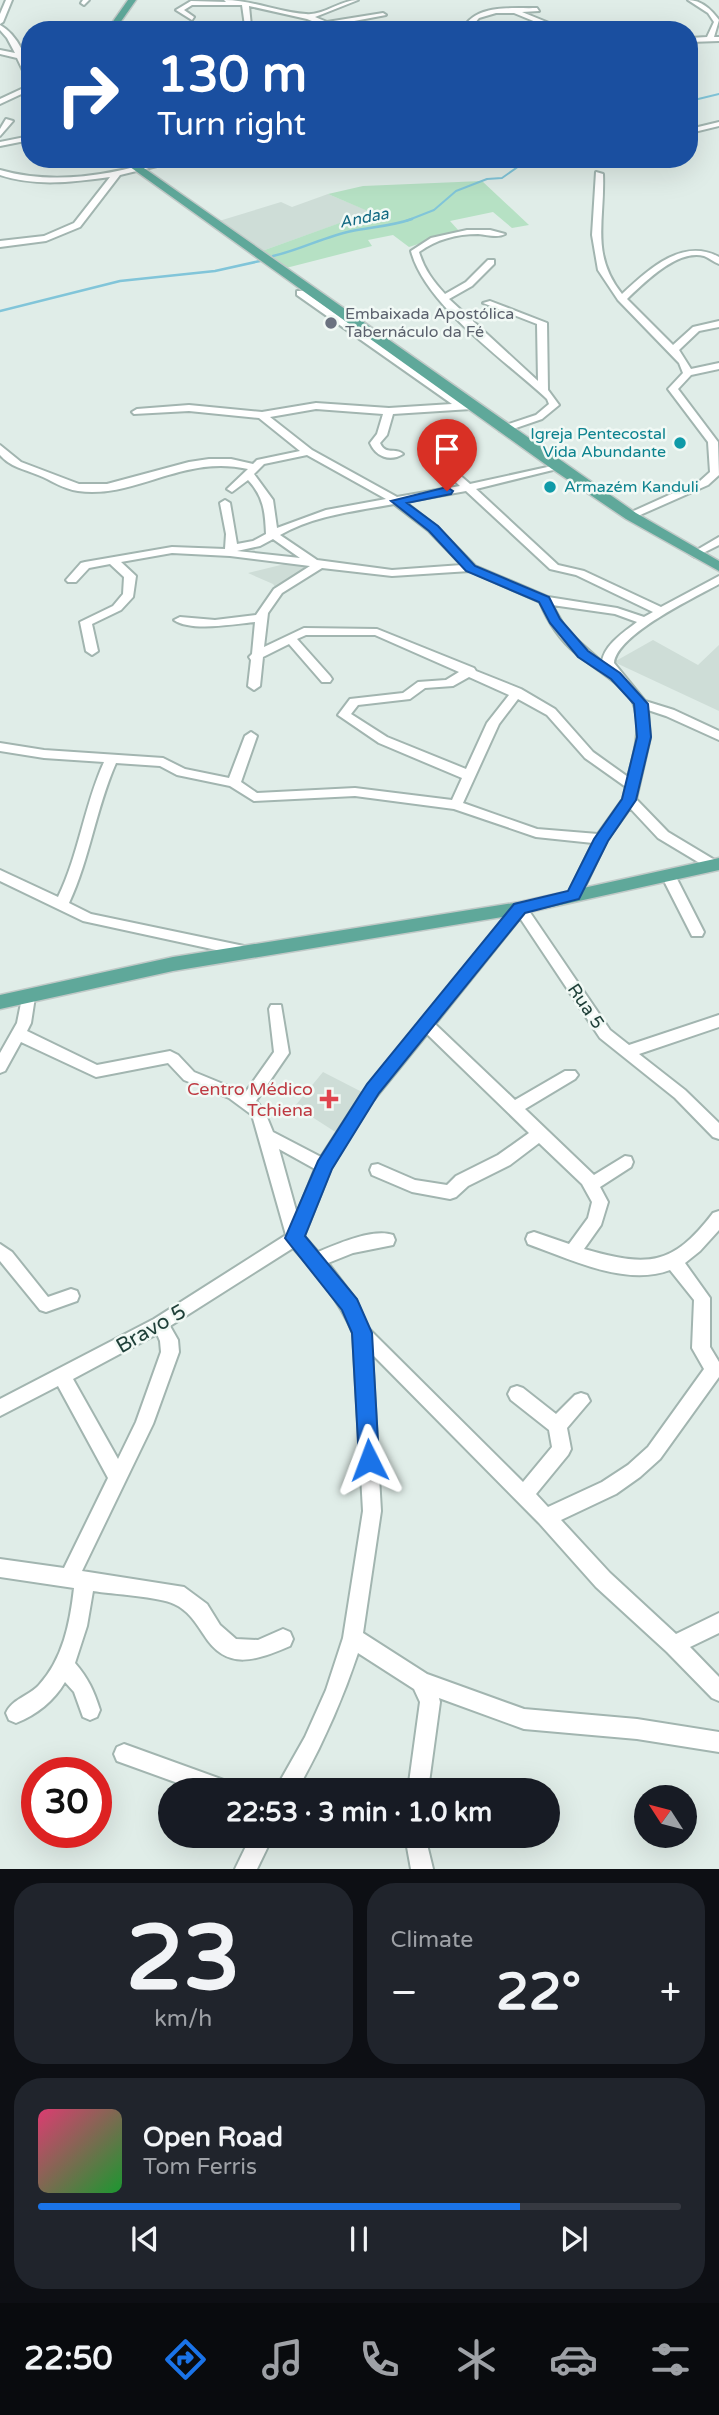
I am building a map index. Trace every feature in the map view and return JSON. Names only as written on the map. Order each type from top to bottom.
[{"type":"main road","points":[[117,21],[132,0]]},
{"type":"main road","points":[[136,168],[264,258],[420,377],[504,429],[631,516],[719,567]]},
{"type":"main road","points":[[0,1002],[244,951],[520,908],[716,865]]},
{"type":"street","points":[[9,0],[0,24],[8,32],[21,65]]},
{"type":"street","points":[[227,0],[242,5]]},
{"type":"street","points":[[309,17],[355,0]]},
{"type":"street","points":[[527,18],[537,10],[543,0]]},
{"type":"street","points":[[691,0],[710,12],[717,22],[710,39]]},
{"type":"street","points":[[192,18],[180,9],[191,3],[242,5],[323,21]]},
{"type":"street","points":[[242,5],[247,21]]},
{"type":"street","points":[[472,21],[482,14],[537,10]]},
{"type":"street","points":[[513,12],[536,21]]},
{"type":"street","points":[[710,12],[719,12]]},
{"type":"street","points":[[343,21],[383,15]]},
{"type":"street","points":[[698,40],[719,39]]},
{"type":"street","points":[[0,52],[19,56]]},
{"type":"street","points":[[0,87],[21,90]]},
{"type":"street","points":[[0,96],[21,91]]},
{"type":"street","points":[[0,102],[21,92]]},
{"type":"street","points":[[0,134],[9,121]]},
{"type":"street","points":[[698,131],[719,130]]},
{"type":"street","points":[[0,144],[21,140]]},
{"type":"street","points":[[2,176],[69,180],[148,168]]},
{"type":"street","points":[[0,244],[46,238],[77,225],[117,173]]},
{"type":"street","points":[[599,174],[600,198],[594,241],[607,280],[636,317],[673,350],[688,373]]},
{"type":"street","points":[[501,234],[479,231],[453,235],[436,239],[415,251],[421,275],[443,299],[543,390],[554,405],[549,411],[504,429]]},
{"type":"street","points":[[622,299],[666,261],[700,253],[711,254],[719,261]]},
{"type":"street","points":[[443,299],[469,284],[491,262]]},
{"type":"street","points":[[300,293],[402,361]]},
{"type":"street","points":[[487,303],[503,312],[542,323],[543,390]]},
{"type":"street","points":[[673,350],[695,329],[719,324]]},
{"type":"street","points":[[631,516],[704,483],[717,474],[713,442],[692,412],[674,394],[673,389],[688,373],[719,366]]},
{"type":"street","points":[[137,412],[189,408],[262,415],[316,406],[389,411],[466,406]]},
{"type":"street","points":[[389,411],[382,435],[375,443],[378,450],[386,455],[398,454]]},
{"type":"street","points":[[262,415],[308,452],[397,501],[433,529],[471,568],[545,600],[617,611],[645,621]]},
{"type":"street","points":[[0,448],[11,463],[39,471],[64,485],[87,488],[152,476],[209,459],[230,460],[250,470],[270,500],[271,533]]},
{"type":"street","points":[[232,489],[250,470],[265,461],[308,452]]},
{"type":"street","points":[[433,455],[471,487],[490,509],[554,567],[580,573],[662,612]]},
{"type":"street","points":[[231,551],[256,544],[271,533],[330,512],[471,487],[557,466]]},
{"type":"street","points":[[225,502],[234,539],[231,551]]},
{"type":"street","points":[[271,533],[318,566]]},
{"type":"street","points":[[695,554],[719,540]]},
{"type":"street","points":[[72,580],[85,565],[172,550],[231,551],[318,566],[392,573],[471,568]]},
{"type":"street","points":[[92,651],[86,622],[117,608],[129,596],[130,576],[112,560]]},
{"type":"street","points":[[254,686],[255,657],[262,633],[260,618],[278,591],[318,566]]},
{"type":"street","points":[[719,579],[645,621],[626,636],[609,655],[608,663],[641,704],[681,717],[719,736]]},
{"type":"street","points":[[545,600],[554,621],[574,644],[616,676]]},
{"type":"street","points":[[180,620],[215,623],[260,618]]},
{"type":"street","points":[[255,657],[309,629],[377,632],[517,692],[551,712],[589,755],[631,793],[663,835],[716,865]]},
{"type":"street","points":[[291,639],[326,679]]},
{"type":"street","points":[[470,671],[449,684],[422,685],[406,696],[354,702],[344,715],[383,740],[470,776]]},
{"type":"street","points":[[456,805],[478,751],[493,723],[517,692]]},
{"type":"street","points":[[574,895],[601,839],[631,793],[644,737],[641,704]]},
{"type":"street","points":[[234,783],[251,736]]},
{"type":"street","points":[[0,747],[44,754],[163,762],[181,772],[234,783],[254,797],[336,791],[456,805],[536,833],[601,839]]},
{"type":"street","points":[[61,905],[73,882],[88,838],[99,784],[112,758]]},
{"type":"street","points":[[0,875],[88,918],[120,927],[244,951]]},
{"type":"street","points":[[668,875],[697,932]]},
{"type":"street","points":[[295,1238],[324,1166],[373,1088],[520,908]]},
{"type":"street","name":"Rua 5","points":[[520,908],[605,1034],[680,1094],[719,1133]]},
{"type":"street","points":[[0,1067],[19,1034],[28,997]]},
{"type":"street","points":[[247,1102],[282,1053],[276,1009]]},
{"type":"street","points":[[627,1052],[719,1021]]},
{"type":"street","points":[[426,1026],[541,1133],[591,1185],[600,1202],[595,1220],[573,1252]]},
{"type":"street","points":[[19,1034],[96,1071],[170,1057],[192,1077],[247,1102],[260,1116],[261,1129],[267,1136],[324,1166]]},
{"type":"street","points":[[514,1108],[570,1075]]},
{"type":"street","points":[[378,1170],[425,1189],[450,1192],[462,1181],[504,1160],[541,1133]]},
{"type":"street","points":[[267,1136],[295,1238],[350,1305],[362,1333],[372,1511],[353,1638],[335,1692],[312,1744],[292,1778]]},
{"type":"street","points":[[591,1185],[625,1162]]},
{"type":"street","points":[[534,1239],[626,1266],[655,1266],[674,1262],[702,1240],[719,1218]]},
{"type":"street","name":"Bravo 5","points":[[0,1408],[63,1378],[160,1325],[295,1238]]},
{"type":"street","points":[[316,1261],[351,1246],[387,1240]]},
{"type":"street","points":[[0,1251],[33,1287],[42,1303],[46,1305],[71,1296]]},
{"type":"street","points":[[546,1517],[609,1488],[634,1471],[654,1453],[714,1370],[701,1348],[702,1298],[674,1262]]},
{"type":"street","points":[[16,1713],[43,1695],[64,1666],[76,1633],[77,1579],[118,1477],[144,1424],[170,1352],[169,1340],[160,1325]]},
{"type":"street","points":[[362,1333],[546,1517],[603,1580],[674,1644],[719,1691]]},
{"type":"street","points":[[63,1378],[118,1477]]},
{"type":"street","points":[[517,1394],[557,1426],[562,1450],[524,1495]]},
{"type":"street","points":[[557,1426],[581,1401]]},
{"type":"street","points":[[0,1568],[177,1594],[200,1611],[213,1632],[232,1649],[258,1650],[284,1639]]},
{"type":"street","points":[[674,1644],[719,1623]]},
{"type":"street","points":[[353,1638],[421,1682],[524,1719],[637,1729],[719,1742]]},
{"type":"street","points":[[64,1666],[82,1686],[90,1710]]},
{"type":"street","points":[[420,1778],[430,1702],[421,1682]]},
{"type":"street","points":[[124,1754],[191,1778]]},
{"type":"street","points":[[246,1869],[256,1848]]},
{"type":"street","points":[[418,1848],[422,1869]]},
{"type":"shaded area","points":[[328,194],[371,212],[262,251],[219,221],[281,202],[292,207]]},
{"type":"shaded area","points":[[293,562],[318,566],[278,591],[273,584],[248,573]]},
{"type":"shaded area","points":[[653,640],[698,665],[719,645],[719,711],[614,662]]},
{"type":"shaded area","name":"Centro Médico Tchiena","points":[[323,1072],[362,1092],[337,1133],[295,1106]]},
{"type":"green space","points":[[482,181],[529,225],[512,228],[493,212],[450,221],[459,231],[409,247],[393,235],[368,240],[372,246],[286,268],[262,251],[370,212],[328,194],[363,186]]},
{"type":"waterway","name":"Andaa","points":[[698,99],[719,94]]},
{"type":"waterway","name":"Andaa","points":[[409,220],[434,210],[456,191],[487,179],[502,178],[516,168]]},
{"type":"waterway","name":"Andaa","points":[[273,256],[342,233],[409,220]]},
{"type":"waterway","name":"Andaa","points":[[0,311],[120,281],[215,271],[260,261]]},
{"type":"place","name":"Embaixada Apostólica Tabernáculo da Fé","points":[[331,323]]},
{"type":"place","name":"Igreja Pentecostal Vida Abundante","points":[[680,443]]},
{"type":"place","name":"Armazém Kanduli","points":[[550,487]]},
{"type":"place","name":"Centro Médico Tchiena","points":[[329,1099]]},
{"type":"route","points":[[369,1460],[362,1333],[350,1305],[326,1272],[295,1238],[324,1166],[373,1088],[520,908],[574,895],[601,839],[629,800],[644,737],[641,704],[637,697],[616,676],[583,654],[554,621],[545,600],[500,583],[471,568],[433,529],[397,501],[447,491]]}]
